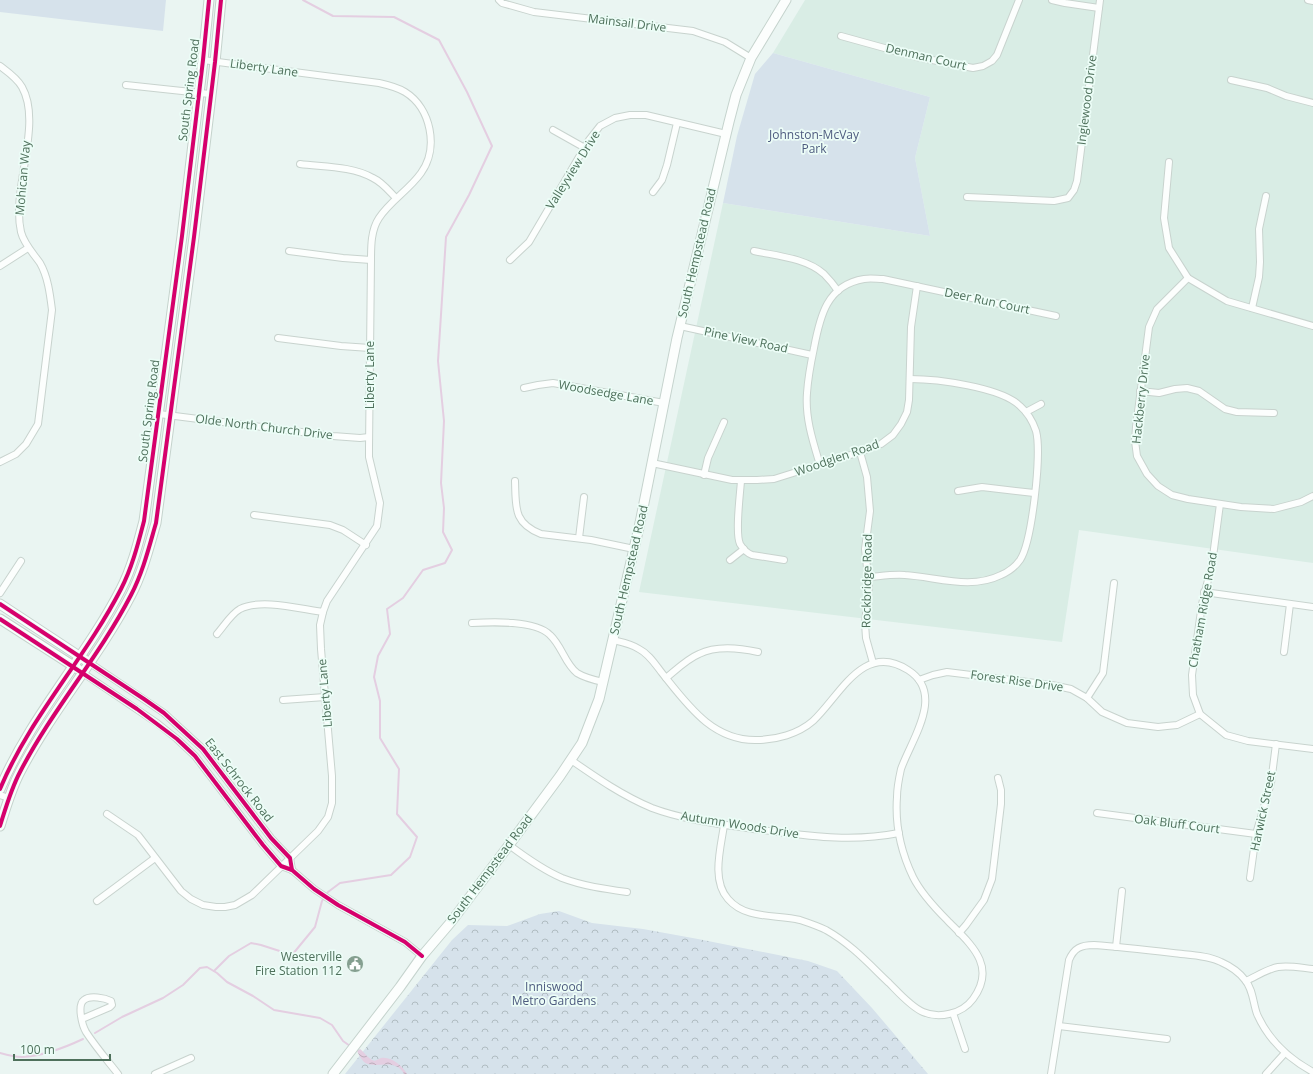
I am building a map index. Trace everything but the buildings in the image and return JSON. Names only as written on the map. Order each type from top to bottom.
[{"type":"main road","name":"South Spring Road","points":[[0,789],[9,767],[28,734],[80,657],[121,589],[134,558],[144,521],[204,60],[209,0]]},
{"type":"main road","name":"South Spring Road","points":[[0,826],[4,797],[38,740],[90,663],[132,594],[145,561],[156,523],[200,187],[221,0]]},
{"type":"main road","name":"South Hempstead Road","points":[[333,1074],[422,956],[451,922],[509,845],[571,760],[582,742],[599,699],[634,549],[680,326],[736,95],[751,58],[786,0]]},
{"type":"main road","points":[[188,186],[200,187]]},
{"type":"main road","name":"East Schrock Road","points":[[0,604],[90,663]]},
{"type":"main road","name":"East Schrock Road","points":[[0,618],[83,673]]},
{"type":"street","name":"Mainsail Drive","points":[[499,0],[502,3],[534,12],[693,31],[725,42],[751,58]]},
{"type":"street","name":"Denman Court","points":[[841,36],[896,52],[938,62],[973,68],[983,66],[992,61],[997,55],[1019,0]]},
{"type":"street","points":[[1052,0],[1099,8]]},
{"type":"street","name":"Inglewood Drive","points":[[967,197],[1052,201],[1068,198],[1074,190],[1077,181],[1100,0]]},
{"type":"street","points":[[1308,0],[1313,1]]},
{"type":"street","name":"Liberty Lane","points":[[107,814],[138,835],[181,891],[191,900],[204,906],[216,907],[235,905],[252,895],[318,831],[328,817],[332,803],[332,776],[320,631],[323,612],[328,601],[377,526],[380,510],[377,486],[369,457],[372,238],[374,227],[379,218],[420,174],[427,160],[431,146],[429,123],[424,113],[406,92],[396,88],[379,83],[204,60]]},
{"type":"street","name":"Mohican Way","points":[[0,66],[15,78],[22,86],[26,97],[29,112],[19,203],[19,218],[21,233],[28,248],[40,264],[46,279],[52,310],[38,424],[26,444],[16,454],[0,462]]},
{"type":"street","points":[[1231,80],[1267,88],[1286,96],[1313,103]]},
{"type":"street","points":[[126,84],[210,94]]},
{"type":"street","name":"Valleyview Drive","points":[[510,260],[530,242],[589,140],[600,126],[615,118],[630,115],[646,116],[726,134]]},
{"type":"street","points":[[653,192],[662,180],[677,123]]},
{"type":"street","points":[[554,130],[585,148]]},
{"type":"street","points":[[1169,162],[1164,218],[1169,248],[1188,278],[1227,301],[1313,326]]},
{"type":"street","points":[[300,164],[345,169],[363,173],[374,178],[396,198]]},
{"type":"street","points":[[1252,308],[1259,277],[1259,229],[1266,196]]},
{"type":"street","points":[[0,266],[28,248]]},
{"type":"street","points":[[289,251],[371,260]]},
{"type":"street","points":[[754,251],[795,259],[815,268],[824,274],[838,291],[822,312],[812,355],[806,394],[812,437],[820,465]]},
{"type":"street","name":"Hackberry Drive","points":[[1188,278],[1157,309],[1149,327],[1135,441],[1137,456],[1147,474],[1158,486],[1172,495],[1188,500],[1240,507],[1274,509],[1301,502],[1313,496]]},
{"type":"street","name":"Deer Run Court","points":[[838,291],[864,279],[883,279],[1056,316]]},
{"type":"street","name":"Woodglen Road","points":[[652,463],[740,481],[774,479],[881,444],[893,435],[907,412],[910,379],[911,327],[917,286]]},
{"type":"street","name":"Pine View Road","points":[[680,326],[812,355]]},
{"type":"street","points":[[278,338],[370,348]]},
{"type":"street","points":[[869,577],[904,574],[966,582],[978,582],[1001,575],[1011,570],[1020,560],[1025,550],[1030,529],[1038,456],[1036,433],[1026,412],[1005,396],[991,391],[939,380],[910,379]]},
{"type":"street","name":"Woodsedge Lane","points":[[524,388],[553,383],[664,403]]},
{"type":"street","points":[[1140,391],[1159,393],[1187,388],[1199,392],[1225,410],[1237,412],[1274,413]]},
{"type":"street","points":[[1026,412],[1041,404]]},
{"type":"street","name":"Olde North Church Drive","points":[[159,414],[333,436],[360,438],[369,437]]},
{"type":"street","points":[[704,474],[708,458],[724,422]]},
{"type":"street","name":"Rockbridge Road","points":[[860,452],[867,477],[870,511],[865,549],[869,577],[865,623],[866,638],[873,663]]},
{"type":"street","points":[[515,481],[516,509],[524,524],[533,531],[541,534],[579,538],[634,549]]},
{"type":"street","points":[[740,481],[738,534],[740,545],[744,550],[752,555],[784,560]]},
{"type":"street","points":[[958,491],[982,487],[1034,493]]},
{"type":"street","points":[[579,538],[584,498]]},
{"type":"street","name":"Chatham Ridge Road","points":[[1200,714],[1193,695],[1192,675],[1204,592],[1212,564],[1220,504]]},
{"type":"street","points":[[254,515],[330,525],[343,530],[366,545]]},
{"type":"street","points":[[730,560],[744,550]]},
{"type":"street","points":[[0,593],[21,561]]},
{"type":"street","points":[[1087,698],[1103,673],[1114,583]]},
{"type":"street","points":[[1204,592],[1313,607]]},
{"type":"street","points":[[217,634],[240,609],[253,605],[265,604],[323,612]]},
{"type":"street","points":[[1284,652],[1290,604]]},
{"type":"street","points":[[472,622],[501,622],[538,628],[549,634],[558,644],[577,673],[590,679],[603,682]]},
{"type":"street","points":[[613,640],[637,647],[646,654],[700,718],[717,730],[736,738],[755,741],[776,738],[795,732],[811,722],[831,702],[854,674],[863,667],[873,663],[887,662],[899,665],[910,671],[919,680],[923,689],[925,700],[924,714],[901,770],[897,798],[899,833],[904,854],[914,878],[923,893],[937,910],[976,950],[982,968],[982,976],[981,983],[974,998],[968,1004],[953,1013],[938,1016],[922,1012],[903,997],[861,956],[843,941],[825,930],[800,920],[757,915],[740,910],[726,898],[720,884],[718,868],[724,825]]},
{"type":"street","points":[[666,678],[699,654],[714,649],[745,649],[758,652]]},
{"type":"street","name":"East Schrock Road","points":[[90,663],[164,713],[185,731],[203,749],[271,838],[290,858]]},
{"type":"street","name":"Forest Rise Drive","points":[[919,680],[947,672],[1052,685],[1071,689],[1087,698],[1102,712],[1127,723],[1158,727],[1177,725],[1200,714]]},
{"type":"street","name":"East Schrock Road","points":[[83,673],[157,723],[177,739],[199,761],[263,845],[281,866],[292,870],[314,889],[338,905],[405,942],[422,956]]},
{"type":"street","points":[[283,700],[325,697]]},
{"type":"street","points":[[1200,714],[1226,735],[1248,741],[1313,749]]},
{"type":"street","name":"Harwick Street","points":[[1250,878],[1256,834],[1271,783],[1276,744]]},
{"type":"street","name":"Autumn Woods Drive","points":[[571,760],[626,796],[653,808],[683,817],[724,825],[834,838],[862,838],[899,833]]},
{"type":"street","points":[[960,933],[984,900],[992,879],[1001,804],[1001,790],[998,778]]},
{"type":"street","name":"Oak Bluff Court","points":[[1097,813],[1256,834]]},
{"type":"street","points":[[509,845],[524,856],[562,878],[583,884],[627,892]]},
{"type":"street","points":[[98,901],[155,858]]},
{"type":"street","points":[[290,858],[292,870]]},
{"type":"street","points":[[1116,947],[1122,891]]},
{"type":"street","points":[[1051,1074],[1067,966],[1071,954],[1076,949],[1087,945],[1199,956],[1220,961],[1237,972],[1246,981],[1252,992],[1258,1014],[1265,1028],[1285,1054],[1313,1072]]},
{"type":"street","points":[[1246,981],[1268,970],[1279,967],[1292,966],[1313,969]]},
{"type":"street","points":[[82,1019],[110,1007],[112,1005],[111,1001],[94,997],[86,998],[81,1004],[80,1008],[82,1019],[84,1030],[118,1074]]},
{"type":"street","points":[[953,1013],[965,1049]]},
{"type":"street","points":[[1059,1026],[1167,1039]]},
{"type":"street","points":[[1266,1074],[1285,1054]]},
{"type":"street","points":[[155,1074],[191,1058]]},
{"type":"shaded area","points":[[805,0],[1313,0],[1313,563],[1079,530],[1062,642],[639,592],[723,203],[930,236],[915,158],[930,97],[773,53]]},
{"type":"green space","points":[[0,0],[166,0],[163,31],[0,12]]},
{"type":"green space","name":"Johnston-McVay Park","points":[[773,53],[930,97],[915,158],[930,236],[723,203],[737,136],[755,74]]},
{"type":"green space","name":"Inniswood Metro Gardens","points":[[559,911],[592,923],[643,929],[698,939],[808,961],[837,971],[872,1008],[928,1074],[345,1074],[452,940],[468,925],[507,926],[540,914]]},
{"type":"water","points":[[360,1049],[373,1061],[381,1058],[393,1060],[403,1068],[407,1074],[404,1074],[395,1066],[373,1065],[364,1062],[357,1051]]},
{"type":"waterway","points":[[214,971],[229,956],[251,943],[292,955],[315,927],[322,901],[328,892],[340,883],[391,875],[410,857],[417,837],[397,814],[399,769],[380,738],[380,701],[374,677],[378,656],[390,634],[387,609],[403,598],[423,570],[445,563],[452,550],[443,532],[444,508],[441,483],[444,421],[438,361],[446,237],[469,195],[492,146],[467,92],[439,40],[394,17],[333,16],[303,0]]},
{"type":"waterway","points":[[95,1033],[122,1017],[163,998],[183,985],[200,968],[207,967],[227,982],[253,996],[274,1010],[320,1018],[332,1025],[343,1041],[350,1046]]},
{"type":"waterway","points":[[0,1053],[19,1057],[38,1055],[83,1039]]},
{"type":"cycle path","points":[[0,789],[26,737],[107,615],[125,581],[132,564],[142,530],[182,236],[209,0]]},
{"type":"cycle path","points":[[0,826],[14,785],[33,749],[46,727],[105,640],[131,595],[142,568],[156,523],[194,237],[221,0]]},
{"type":"cycle path","points":[[0,604],[164,713],[203,749],[271,838],[290,858],[292,870]]},
{"type":"cycle path","points":[[0,619],[137,709],[177,739],[195,756],[263,845],[281,866],[292,870],[314,889],[338,905],[405,942],[422,956]]},
{"type":"place","name":"Westerville Fire Station 112","points":[[355,964]]}]
